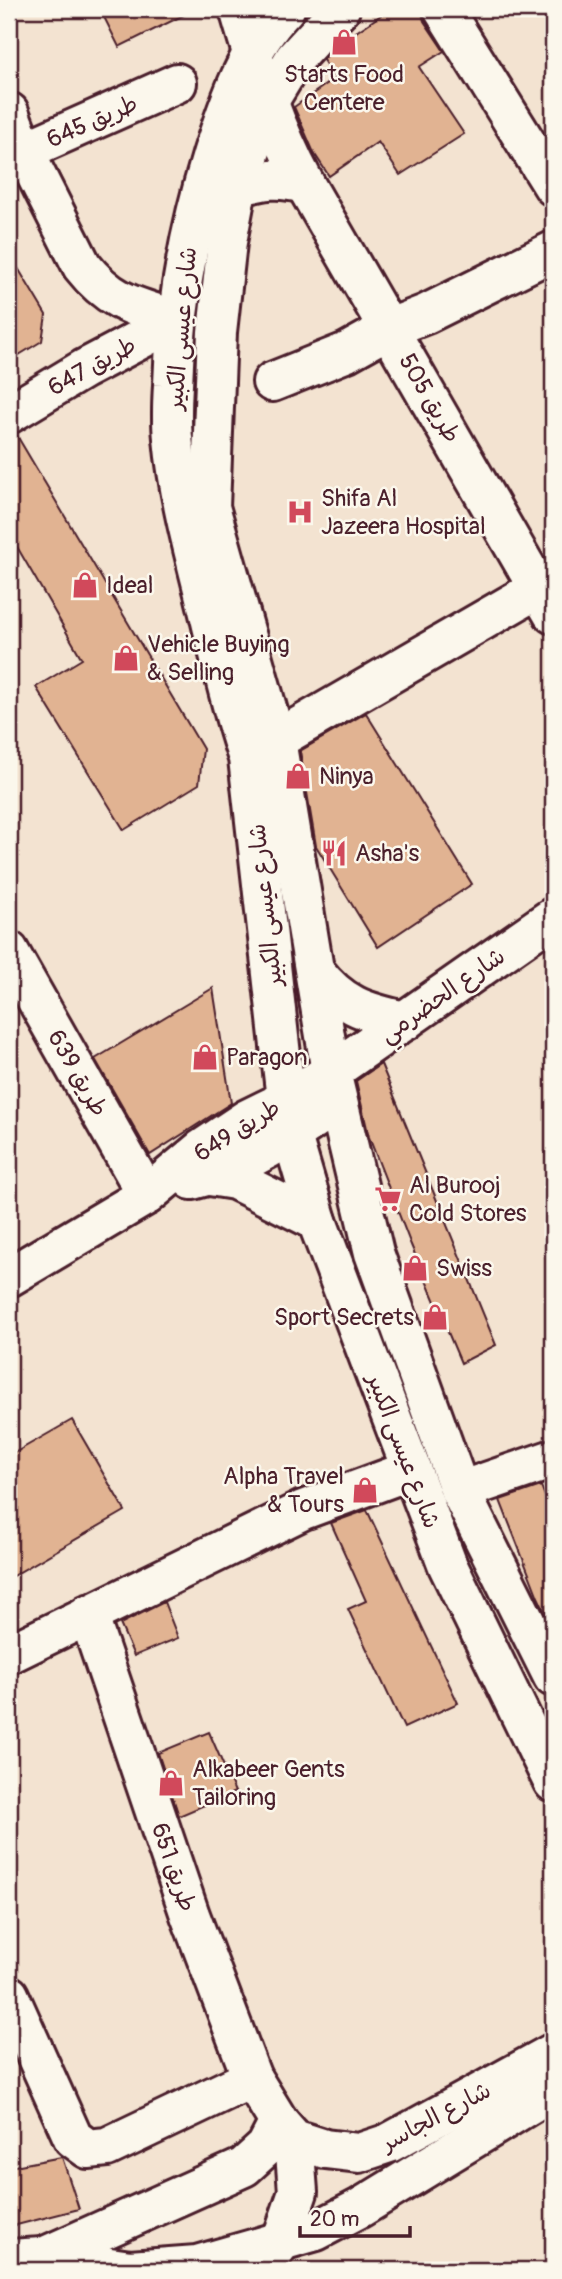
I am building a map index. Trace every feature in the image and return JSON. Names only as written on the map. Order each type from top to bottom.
[{"type":"street","name":"طريق 505","points":[[239,9],[268,104],[284,145],[546,601]]},
{"type":"street","name":"شارع عيسى الكبير","points":[[260,743],[229,700],[198,576],[176,469],[172,421],[177,320],[191,230],[204,182],[224,115],[252,54],[262,36],[285,9]]},
{"type":"street","name":"شارع عيسى الكبير","points":[[340,9],[295,58],[268,104],[238,187],[227,242],[217,332],[209,507],[260,743],[315,971],[334,1088],[374,1253],[460,1491],[553,1677]]},
{"type":"street","points":[[443,9],[553,186]]},
{"type":"street","name":"طريق 645","points":[[17,155],[177,83]]},
{"type":"street","points":[[9,112],[17,155],[82,267],[94,282],[125,304],[217,332]]},
{"type":"street","points":[[238,187],[271,178],[305,184]]},
{"type":"street","points":[[272,382],[347,352],[390,328],[426,314],[553,251]]},
{"type":"street","name":"طريق 647","points":[[9,414],[84,369],[177,320]]},
{"type":"street","points":[[260,743],[546,601]]},
{"type":"street","name":"شارع عيسى الكبير","points":[[260,743],[248,758],[289,1118],[317,1221],[448,1566],[553,1782]]},
{"type":"street","name":"شارع الحضرمي","points":[[334,1088],[405,1021],[553,917]]},
{"type":"street","name":"طريق 639","points":[[9,951],[147,1195]]},
{"type":"street","points":[[315,971],[327,987],[361,1010],[405,1021]]},
{"type":"street","name":"طريق 649","points":[[147,1195],[210,1175],[334,1088]]},
{"type":"street","name":"طريق 649","points":[[9,1277],[147,1195],[202,1149],[247,1119],[289,1118]]},
{"type":"street","points":[[210,1175],[246,1185],[317,1221]]},
{"type":"street","points":[[460,1491],[553,1459]]},
{"type":"street","points":[[9,1654],[303,1510],[411,1470]]},
{"type":"street","name":"طريق 651","points":[[88,1614],[190,1915],[252,2078],[287,2130]]},
{"type":"street","points":[[9,1995],[73,2138],[88,2149],[107,2147],[252,2078]]},
{"type":"street","name":"شارع الجاسر","points":[[287,2130],[325,2149],[359,2153],[389,2143],[553,2053]]},
{"type":"street","name":"شارع الجاسر","points":[[26,2258],[130,2270],[270,2256],[360,2208],[553,2090]]},
{"type":"street","points":[[26,2258],[244,2167],[287,2130],[298,2192],[270,2256]]},
{"type":"building","points":[[100,9],[196,9],[119,47]]},
{"type":"building","points":[[390,9],[421,9],[424,21],[444,51],[419,67],[464,134],[400,175],[378,142],[329,176],[314,153],[294,107],[335,78],[323,60],[337,45]]},
{"type":"building","points":[[9,253],[46,315],[42,341],[9,361]]},
{"type":"building","points":[[16,434],[203,749],[199,784],[124,830],[36,687],[82,659],[9,533],[9,436]]},
{"type":"building","points":[[366,713],[472,884],[378,947],[316,846],[300,751]]},
{"type":"building","points":[[213,988],[231,1103],[150,1155],[95,1059]]},
{"type":"building","points":[[381,1064],[496,1345],[461,1363],[369,1137],[356,1081]]},
{"type":"building","points":[[72,1420],[125,1511],[9,1578],[9,1456]]},
{"type":"building","points":[[541,1486],[553,1517],[553,1629],[500,1500]]},
{"type":"building","points":[[367,1510],[458,1703],[404,1728],[348,1609],[366,1601],[331,1523]]},
{"type":"building","points":[[164,1602],[178,1638],[134,1656],[120,1624]]},
{"type":"building","points":[[209,1732],[235,1792],[179,1816],[158,1753]]},
{"type":"building","points":[[62,2157],[79,2209],[9,2227],[9,2167]]},
{"type":"place","name":"Starts Food Centere","points":[[344,42]]},
{"type":"place","name":"Shifa Al Jazeera Hospital","points":[[300,512]]},
{"type":"place","name":"Ideal","points":[[85,585]]},
{"type":"place","name":"Vehicle Buying & Selling","points":[[126,658]]},
{"type":"place","name":"Ninya","points":[[298,776]]},
{"type":"place","name":"Asha's","points":[[334,853]]},
{"type":"place","name":"Paragon","points":[[205,1057]]},
{"type":"place","name":"Al Burooj Cold Stores","points":[[388,1199]]},
{"type":"place","name":"Swiss","points":[[415,1268]]},
{"type":"place","name":"Sport Secrets","points":[[435,1317]]},
{"type":"place","name":"Alpha Travel & Tours","points":[[365,1490]]},
{"type":"place","name":"Alkabeer Gents Tailoring","points":[[171,1783]]}]
